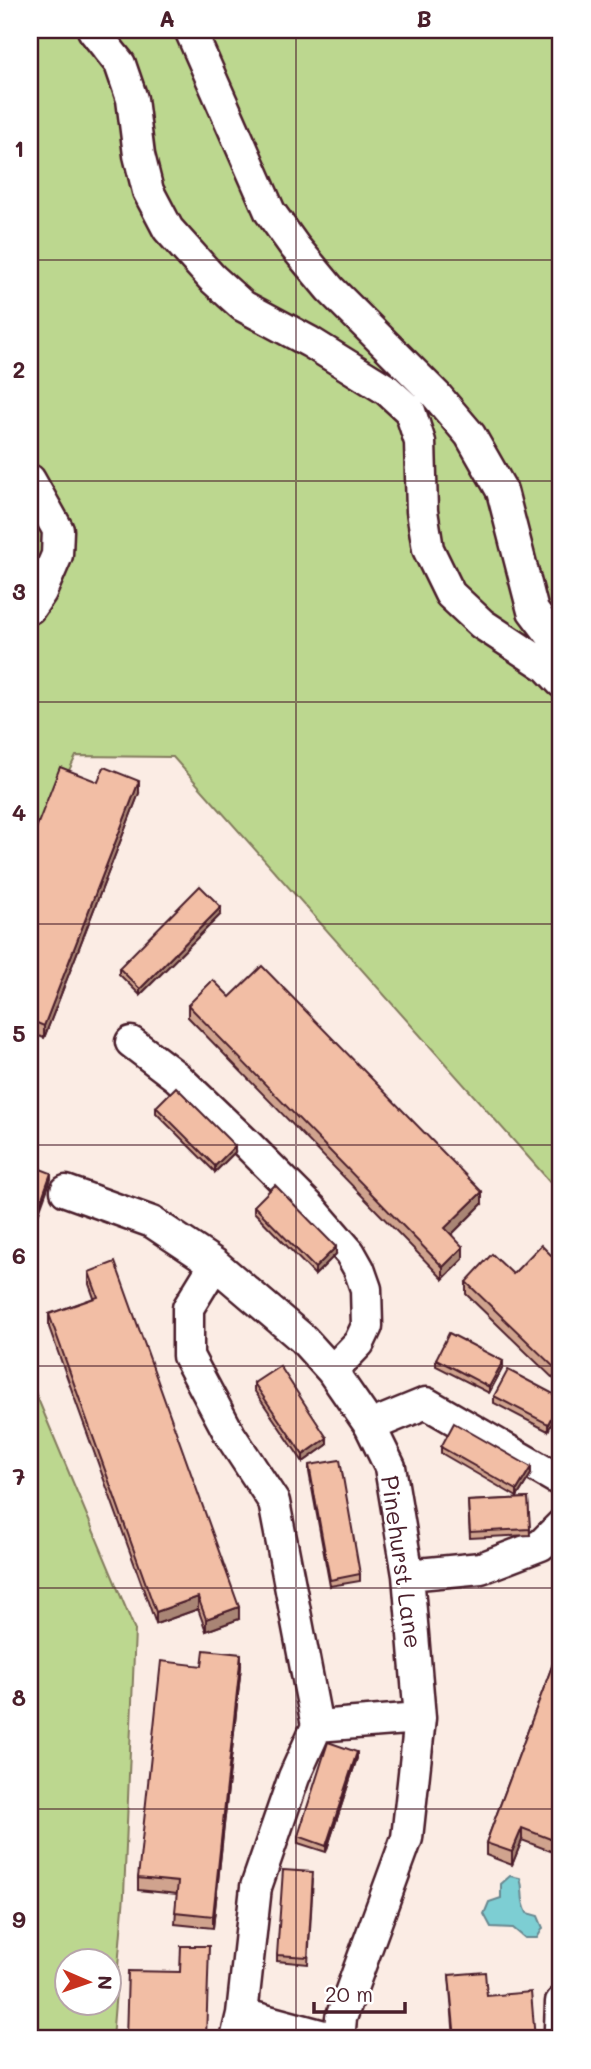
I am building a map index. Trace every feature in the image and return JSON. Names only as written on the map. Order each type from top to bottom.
[{"type":"street","points":[[93,30],[120,64],[132,99],[139,155],[148,191],[168,229],[212,278],[243,306],[310,342],[387,390],[410,411],[420,442],[422,511],[428,549],[450,594],[482,624],[546,666],[561,682]]},
{"type":"street","points":[[190,30],[270,212],[330,289],[436,395],[470,435],[502,491],[533,611],[561,648]]},
{"type":"street","points":[[30,480],[58,530],[57,555],[41,592],[30,608]]},
{"type":"street","points":[[131,1042],[177,1077],[230,1128],[311,1208],[350,1253],[366,1289],[367,1326],[359,1343],[332,1371]]},
{"type":"street","name":"Pinehurst Lane","points":[[66,1191],[152,1222],[215,1264],[303,1339],[332,1371],[370,1426],[390,1467],[408,1575],[420,1718],[407,1838],[341,2018],[337,2039]]},
{"type":"street","points":[[215,1264],[188,1308],[188,1356],[230,1435],[274,1502],[317,1726],[293,1777],[256,1887],[239,2027],[337,2039]]},
{"type":"street","points":[[370,1426],[426,1403],[561,1481]]},
{"type":"street","points":[[408,1575],[481,1568],[541,1545],[561,1525]]},
{"type":"street","points":[[317,1726],[420,1718]]},
{"type":"street","points":[[561,2002],[561,2039]]},
{"type":"shaded area","points":[[76,756],[173,756],[561,1194],[560,2039],[112,2039],[114,2016],[122,2016],[122,1946],[120,1946],[135,1630],[30,1380],[30,850]]},
{"type":"green space","points":[[30,30],[561,30],[561,1194],[173,757],[76,756],[30,850]]},
{"type":"green space","points":[[30,1380],[135,1630],[120,1946],[52,1946],[52,2016],[114,2016],[112,2039],[30,2039]]},
{"type":"water","points":[[510,1876],[520,1878],[527,1913],[538,1916],[543,1928],[537,1938],[525,1938],[513,1928],[491,1927],[484,1914],[489,1902],[501,1898],[501,1884]]},
{"type":"building","points":[[60,767],[98,782],[104,767],[139,781],[44,1026],[30,1020],[30,844]]},
{"type":"building","points":[[200,886],[221,907],[140,989],[119,968]]},
{"type":"building","points":[[262,966],[482,1192],[445,1228],[463,1247],[443,1267],[188,1005],[213,980],[230,997]]},
{"type":"building","points":[[176,1087],[235,1146],[215,1166],[156,1107]]},
{"type":"building","points":[[30,1165],[51,1173],[30,1231]]},
{"type":"building","points":[[275,1185],[336,1247],[315,1268],[254,1206]]},
{"type":"building","points":[[541,1245],[561,1265],[561,1374],[466,1282],[492,1254],[513,1274]]},
{"type":"building","points":[[115,1262],[239,1607],[206,1619],[198,1597],[156,1612],[49,1314],[98,1297],[89,1272]]},
{"type":"building","points":[[449,1333],[503,1361],[489,1387],[436,1359]]},
{"type":"building","points":[[280,1366],[327,1438],[303,1455],[254,1383]]},
{"type":"building","points":[[508,1370],[561,1398],[548,1424],[494,1396]]},
{"type":"building","points":[[454,1423],[531,1467],[517,1490],[441,1447]]},
{"type":"building","points":[[340,1460],[360,1574],[330,1580],[309,1465]]},
{"type":"building","points":[[528,1498],[530,1529],[470,1532],[468,1501]]},
{"type":"building","points":[[561,1642],[561,1843],[522,1828],[512,1852],[486,1843]]},
{"type":"building","points":[[204,1650],[241,1654],[213,1916],[175,1912],[178,1882],[138,1878],[161,1661],[202,1666]]},
{"type":"building","points":[[328,1742],[357,1752],[326,1846],[298,1836]]},
{"type":"building","points":[[283,1870],[313,1872],[308,1957],[277,1955]]},
{"type":"building","points":[[181,1946],[209,1946],[206,2039],[126,2039],[128,1971],[180,1972]]},
{"type":"building","points":[[485,1972],[487,1996],[531,1992],[535,2039],[455,2039],[449,1975]]}]
